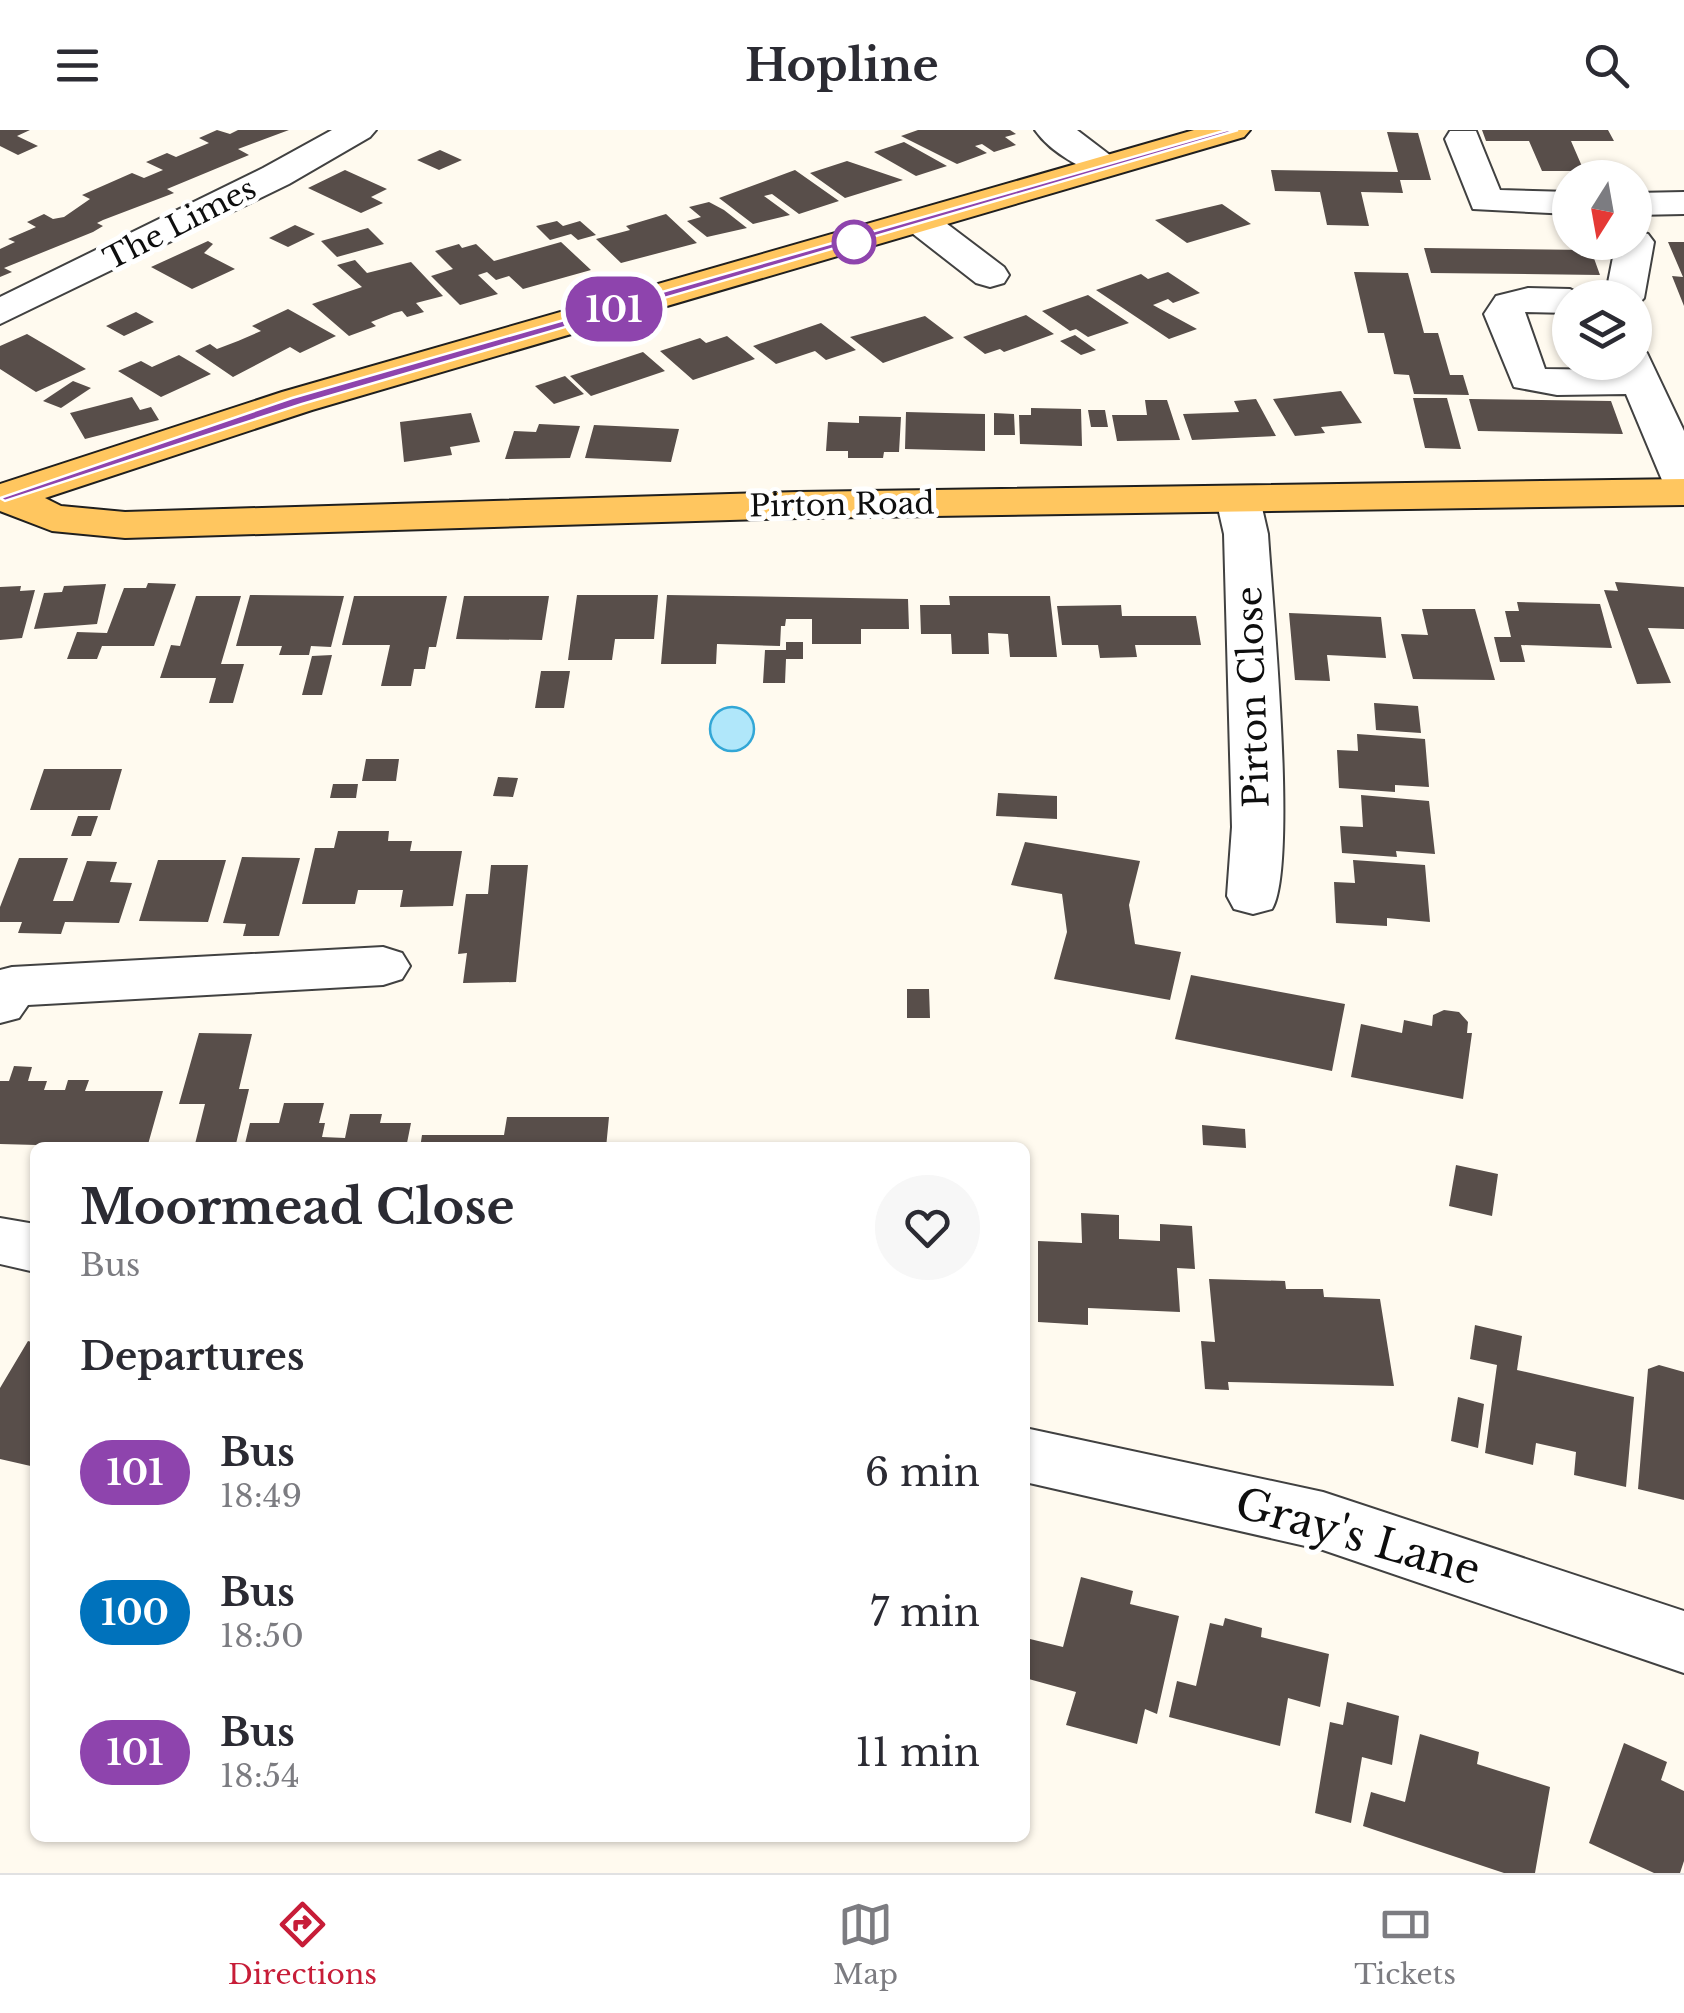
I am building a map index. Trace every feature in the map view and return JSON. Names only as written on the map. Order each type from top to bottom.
[{"type":"main road","points":[[2,494],[297,401],[1232,130]]},
{"type":"main road","name":"Pirton Road","points":[[2,494],[52,518],[124,526],[818,504],[1684,492]]},
{"type":"street","name":"The Limes","points":[[0,312],[47,292],[358,130]]},
{"type":"street","points":[[1053,130],[1105,165]]},
{"type":"street","points":[[1463,139],[1486,202],[1552,203]]},
{"type":"street","points":[[1652,197],[1682,186]]},
{"type":"street","points":[[921,222],[990,276]]},
{"type":"street","points":[[1552,301],[1510,304],[1504,314],[1528,378],[1557,383],[1579,380]]},
{"type":"street","points":[[1640,380],[1673,447],[1684,480]]},
{"type":"street","name":"Pirton Close","points":[[1238,498],[1246,534],[1258,827],[1253,896]]},
{"type":"street","points":[[0,1004],[12,986],[122,985],[206,975],[383,966]]},
{"type":"street","points":[[0,1241],[30,1247]]},
{"type":"street","name":"Gray's Lane","points":[[1030,1456],[1323,1521],[1576,1602],[1684,1642]]},
{"type":"water","points":[[732,707],[747,714],[754,729],[747,744],[732,751],[717,744],[710,729],[717,714]]},
{"type":"building","points":[[0,130],[30,130],[17,136],[38,146],[18,155],[0,146]]},
{"type":"building","points":[[217,130],[230,134],[238,130],[289,130],[238,149],[249,155],[167,189],[174,193],[103,220],[97,223],[103,226],[93,232],[4,268],[12,272],[0,277],[0,249],[15,242],[8,239],[36,227],[27,222],[44,214],[53,219],[64,217],[90,199],[82,195],[132,173],[144,178],[163,170],[146,162],[167,153],[176,157],[209,143],[199,138]]},
{"type":"building","points":[[918,130],[1010,130],[1016,134],[1005,137],[1016,145],[994,152],[982,144],[975,146],[987,153],[957,164],[901,136]]},
{"type":"building","points":[[1482,130],[1608,130],[1614,141],[1571,141],[1579,160],[1552,160],[1552,171],[1542,171],[1529,141],[1486,141]]},
{"type":"building","points":[[1387,132],[1418,133],[1431,180],[1400,180],[1403,193],[1361,192],[1369,226],[1327,225],[1320,192],[1275,191],[1271,170],[1398,172]]},
{"type":"building","points":[[904,142],[947,166],[916,176],[874,152]]},
{"type":"building","points":[[440,150],[462,160],[439,170],[417,160]]},
{"type":"building","points":[[847,161],[903,180],[845,198],[810,173]]},
{"type":"building","points":[[345,170],[387,189],[371,197],[383,203],[361,213],[308,188]]},
{"type":"building","points":[[795,170],[839,201],[799,214],[772,194],[764,196],[790,215],[753,224],[719,198]]},
{"type":"building","points":[[709,202],[747,228],[707,237],[687,221],[701,217],[689,207]]},
{"type":"building","points":[[1222,204],[1251,224],[1187,243],[1155,220]]},
{"type":"building","points":[[666,214],[697,243],[621,263],[596,239],[630,230],[626,226]]},
{"type":"building","points":[[557,221],[563,226],[580,221],[596,235],[578,240],[571,234],[550,240],[536,226]]},
{"type":"building","points":[[295,225],[315,234],[288,247],[269,238]]},
{"type":"building","points":[[368,228],[384,244],[337,257],[321,241]]},
{"type":"building","points":[[208,241],[213,244],[204,253],[235,269],[192,289],[151,267]]},
{"type":"building","points":[[561,242],[591,270],[523,289],[509,276],[496,280],[487,272],[478,275],[498,294],[460,305],[431,276],[453,269],[435,251],[459,244],[462,248],[476,244],[494,261]]},
{"type":"building","points":[[1668,242],[1684,242],[1684,306],[1672,276],[1683,277]]},
{"type":"building","points":[[1424,248],[1552,250],[1552,260],[1595,260],[1600,275],[1431,273]]},
{"type":"building","points":[[355,260],[367,273],[411,262],[443,296],[416,303],[424,312],[407,317],[402,311],[394,313],[371,322],[376,326],[349,336],[312,304],[362,287],[337,265]]},
{"type":"building","points":[[1168,272],[1200,293],[1173,303],[1168,299],[1153,305],[1197,329],[1169,339],[1096,290],[1141,274],[1148,279]]},
{"type":"building","points":[[1354,272],[1408,273],[1424,333],[1438,333],[1450,375],[1463,375],[1469,395],[1414,394],[1409,375],[1394,374],[1384,333],[1368,333]]},
{"type":"building","points":[[1088,295],[1129,323],[1088,337],[1076,329],[1070,331],[1042,311]]},
{"type":"building","points":[[288,309],[336,336],[300,353],[290,347],[233,377],[195,351],[210,344],[217,349],[261,331],[252,326]]},
{"type":"building","points":[[136,312],[154,322],[124,336],[106,326]]},
{"type":"building","points":[[1026,315],[1054,334],[1004,352],[1000,349],[985,354],[963,337]]},
{"type":"building","points":[[925,316],[954,338],[883,363],[850,337]]},
{"type":"building","points":[[821,323],[856,350],[826,360],[815,351],[776,364],[753,346]]},
{"type":"building","points":[[27,334],[86,369],[36,392],[0,369],[0,346]]},
{"type":"building","points":[[1075,335],[1096,350],[1081,355],[1060,341]]},
{"type":"building","points":[[727,336],[755,359],[693,380],[660,351],[700,338],[706,343]]},
{"type":"building","points":[[643,352],[665,371],[591,396],[570,376]]},
{"type":"building","points":[[179,355],[211,374],[161,397],[118,371],[141,361],[152,367]]},
{"type":"building","points":[[565,376],[584,394],[554,404],[535,386]]},
{"type":"building","points":[[73,381],[91,388],[61,408],[43,401]]},
{"type":"building","points":[[1341,391],[1362,423],[1321,427],[1325,433],[1295,436],[1273,399]]},
{"type":"building","points":[[132,397],[140,410],[151,407],[159,420],[85,439],[70,413]]},
{"type":"building","points":[[1413,398],[1447,398],[1461,449],[1425,448]]},
{"type":"building","points":[[1256,399],[1276,436],[1192,440],[1183,414],[1239,412],[1234,401]]},
{"type":"building","points":[[1469,399],[1611,401],[1623,434],[1478,431]]},
{"type":"building","points":[[1145,400],[1167,400],[1180,440],[1117,441],[1112,415],[1147,415]]},
{"type":"building","points":[[1031,408],[1081,409],[1082,446],[1020,444],[1019,415],[1031,415]]},
{"type":"building","points":[[1088,410],[1105,410],[1108,427],[1091,427]]},
{"type":"building","points":[[906,412],[985,414],[985,451],[905,449]]},
{"type":"building","points":[[471,413],[480,442],[450,447],[452,455],[404,462],[400,422]]},
{"type":"building","points":[[994,413],[1014,414],[1015,435],[994,435]]},
{"type":"building","points":[[859,416],[901,417],[899,452],[884,452],[883,458],[848,458],[848,451],[826,451],[828,422],[859,423]]},
{"type":"building","points":[[539,424],[580,426],[570,458],[505,459],[514,431],[536,432]]},
{"type":"building","points":[[594,425],[679,429],[671,462],[585,458]]},
{"type":"building","points":[[1615,582],[1684,587],[1684,629],[1648,628],[1671,683],[1637,684],[1604,590],[1618,591]]},
{"type":"building","points":[[148,583],[176,584],[154,646],[102,646],[97,659],[67,659],[77,632],[107,633],[124,588],[146,588]]},
{"type":"building","points":[[106,584],[97,624],[34,629],[44,593],[62,592],[64,586]]},
{"type":"building","points":[[21,586],[20,591],[35,590],[22,638],[0,640],[0,587]]},
{"type":"building","points":[[250,595],[344,596],[331,647],[311,646],[309,655],[279,655],[282,646],[236,646]]},
{"type":"building","points":[[577,595],[658,595],[654,639],[615,639],[612,660],[568,660]]},
{"type":"building","points":[[667,595],[908,599],[909,629],[861,629],[861,644],[812,644],[812,619],[786,619],[785,626],[781,626],[780,646],[717,644],[716,664],[661,664]]},
{"type":"building","points":[[196,596],[241,596],[221,664],[244,664],[233,703],[209,703],[216,678],[160,678],[171,645],[180,646]]},
{"type":"building","points":[[354,596],[447,596],[436,647],[429,647],[425,669],[414,669],[411,686],[381,686],[390,645],[342,645]]},
{"type":"building","points":[[464,596],[549,596],[542,640],[456,639]]},
{"type":"building","points":[[949,596],[1050,596],[1057,657],[1010,657],[1008,634],[988,633],[989,654],[952,654],[951,634],[921,634],[920,605],[950,605]]},
{"type":"building","points":[[1517,602],[1600,604],[1612,648],[1521,645],[1525,662],[1500,662],[1494,637],[1511,637],[1505,611],[1519,611]]},
{"type":"building","points":[[1121,605],[1122,616],[1196,616],[1201,645],[1135,645],[1137,657],[1100,658],[1098,645],[1062,645],[1057,606]]},
{"type":"building","points":[[1422,609],[1475,609],[1495,680],[1413,679],[1401,634],[1428,635]]},
{"type":"building","points":[[1289,613],[1381,617],[1386,658],[1327,655],[1330,681],[1295,680]]},
{"type":"building","points":[[786,642],[803,642],[803,659],[786,659],[785,683],[763,683],[765,650],[786,650]]},
{"type":"building","points":[[332,655],[322,695],[302,695],[312,656]]},
{"type":"building","points":[[541,671],[570,671],[564,708],[535,708]]},
{"type":"building","points":[[1374,703],[1418,706],[1421,733],[1376,730]]},
{"type":"building","points":[[1357,734],[1425,739],[1429,787],[1395,785],[1395,792],[1339,788],[1337,750],[1358,751]]},
{"type":"building","points":[[366,759],[399,759],[396,781],[362,781]]},
{"type":"building","points":[[44,769],[122,769],[110,810],[30,810]]},
{"type":"building","points":[[498,777],[518,778],[513,797],[493,796]]},
{"type":"building","points":[[333,784],[358,784],[356,798],[330,798]]},
{"type":"building","points":[[998,793],[1057,796],[1057,819],[996,816]]},
{"type":"building","points":[[1361,795],[1429,801],[1435,854],[1396,851],[1397,857],[1342,853],[1340,826],[1363,827]]},
{"type":"building","points":[[78,816],[98,816],[91,836],[71,836]]},
{"type":"building","points":[[338,831],[389,831],[388,841],[412,841],[410,851],[462,851],[453,906],[400,907],[403,890],[358,890],[355,904],[302,904],[315,848],[334,848]]},
{"type":"building","points":[[1025,842],[1140,861],[1129,905],[1135,944],[1181,952],[1170,1000],[1054,979],[1067,932],[1062,894],[1011,885]]},
{"type":"building","points":[[242,857],[300,858],[279,936],[243,936],[246,924],[223,923]]},
{"type":"building","points":[[19,858],[68,858],[53,901],[73,901],[87,861],[117,862],[110,882],[132,883],[119,923],[65,922],[61,934],[18,933],[22,922],[0,922],[0,907]]},
{"type":"building","points":[[158,860],[226,860],[208,922],[139,921]]},
{"type":"building","points":[[1353,860],[1425,865],[1430,922],[1387,918],[1387,926],[1336,923],[1334,882],[1355,883]]},
{"type":"building","points":[[491,865],[528,865],[516,982],[463,983],[467,953],[458,954],[466,894],[488,894]]},
{"type":"building","points":[[1191,975],[1345,1004],[1332,1071],[1175,1039]]},
{"type":"building","points":[[907,989],[929,989],[930,1018],[907,1018]]},
{"type":"building","points":[[1444,1010],[1459,1012],[1468,1022],[1467,1033],[1472,1033],[1463,1099],[1351,1077],[1361,1024],[1402,1033],[1404,1020],[1432,1026],[1433,1015]]},
{"type":"building","points":[[199,1033],[252,1034],[239,1089],[249,1089],[236,1142],[196,1142],[205,1104],[179,1104]]},
{"type":"building","points":[[14,1066],[32,1067],[28,1081],[47,1081],[44,1090],[65,1090],[68,1080],[89,1080],[85,1091],[163,1091],[149,1142],[0,1144],[0,1081],[9,1081]]},
{"type":"building","points":[[284,1103],[324,1103],[319,1123],[325,1123],[322,1137],[345,1138],[350,1114],[382,1114],[380,1123],[411,1123],[407,1142],[245,1142],[250,1123],[279,1123]]},
{"type":"building","points":[[507,1117],[609,1117],[607,1142],[421,1142],[422,1135],[504,1135]]},
{"type":"building","points":[[1202,1125],[1245,1129],[1246,1148],[1203,1145]]},
{"type":"building","points":[[1456,1165],[1498,1174],[1492,1216],[1449,1206]]},
{"type":"building","points":[[1081,1213],[1119,1215],[1119,1239],[1160,1241],[1160,1224],[1192,1226],[1195,1269],[1177,1268],[1180,1312],[1088,1308],[1088,1325],[1038,1322],[1038,1241],[1082,1243]]},
{"type":"building","points":[[1209,1279],[1285,1281],[1286,1289],[1323,1289],[1324,1297],[1380,1299],[1394,1386],[1228,1382],[1229,1390],[1205,1389],[1201,1341],[1215,1342]]},
{"type":"building","points":[[1475,1325],[1522,1336],[1517,1370],[1634,1397],[1626,1487],[1574,1475],[1576,1452],[1536,1443],[1533,1465],[1485,1453],[1497,1365],[1470,1359]]},
{"type":"building","points":[[30,1342],[30,1466],[0,1459],[0,1388]]},
{"type":"building","points":[[1659,1365],[1684,1372],[1684,1500],[1638,1489],[1648,1369]]},
{"type":"building","points":[[1458,1397],[1484,1404],[1478,1448],[1451,1441]]},
{"type":"building","points":[[1081,1577],[1133,1591],[1130,1604],[1179,1616],[1157,1714],[1145,1709],[1137,1744],[1066,1725],[1076,1692],[1030,1679],[1030,1639],[1063,1647]]},
{"type":"building","points":[[1225,1618],[1262,1628],[1261,1637],[1329,1654],[1320,1707],[1288,1698],[1280,1746],[1169,1717],[1177,1681],[1196,1686],[1210,1623],[1223,1626]]},
{"type":"building","points":[[1347,1702],[1399,1716],[1392,1765],[1362,1757],[1351,1823],[1315,1813],[1330,1722],[1343,1725]]},
{"type":"building","points":[[1420,1734],[1479,1752],[1477,1764],[1550,1787],[1535,1873],[1504,1873],[1363,1826],[1371,1792],[1405,1802]]},
{"type":"building","points":[[1624,1743],[1667,1762],[1661,1780],[1684,1791],[1684,1861],[1680,1873],[1654,1873],[1589,1843]]},
{"type":"bus line","name":"101","points":[[0,498],[297,401],[857,242],[1232,130]]}]
